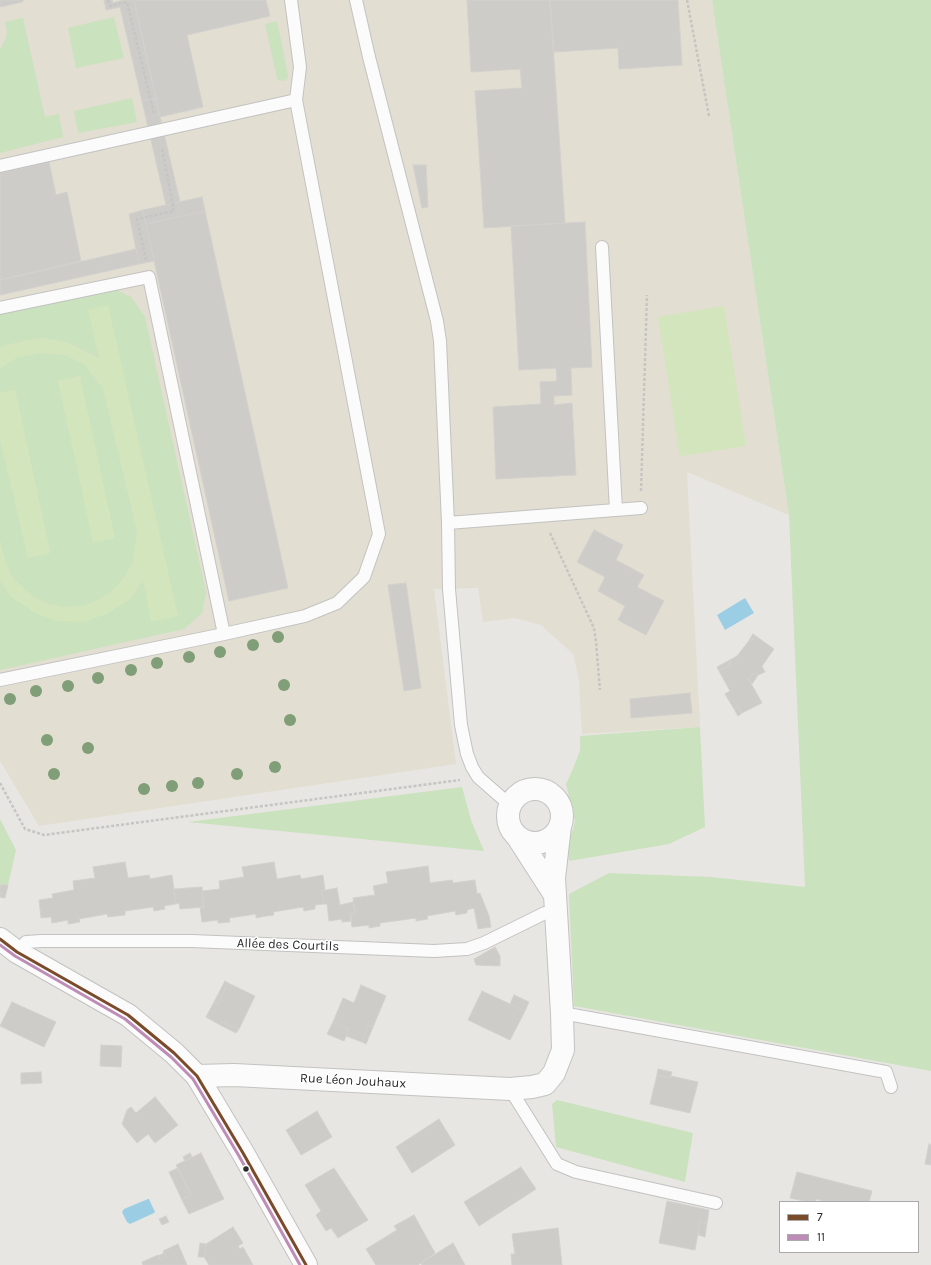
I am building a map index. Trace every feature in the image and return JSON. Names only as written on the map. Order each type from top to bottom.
[{"type":"street","points":[[517,836],[525,841],[533,843],[541,842],[556,833],[562,818],[558,802],[545,791],[537,789],[529,790],[521,793],[515,798],[510,806],[508,814],[512,830],[556,903]]},
{"type":"street","name":"Rue Léon Jouhaux","points":[[197,1076],[234,1075],[510,1088],[532,1087],[545,1084],[554,1073],[563,1050],[554,878],[560,826]]},
{"type":"street","points":[[14,944],[128,1015],[197,1076],[306,1265]]},
{"type":"lane","points":[[0,680],[305,616],[337,603],[364,577],[379,534],[296,100],[300,67],[291,0]]},
{"type":"lane","points":[[356,0],[368,57],[437,321],[440,341],[448,523],[449,589],[461,725],[467,754],[478,777],[510,806]]},
{"type":"lane","points":[[0,166],[296,100]]},
{"type":"lane","points":[[602,247],[616,510]]},
{"type":"lane","points":[[0,308],[149,277],[224,634]]},
{"type":"lane","points":[[448,523],[641,508]]},
{"type":"lane","name":"Allée des Courtils","points":[[14,944],[192,941],[434,951],[467,949],[484,943],[545,913],[556,903]]},
{"type":"lane","points":[[562,1012],[886,1072],[891,1087]]},
{"type":"lane","points":[[510,1088],[556,1164],[576,1172],[716,1203]]},
{"type":"path","points":[[108,0],[110,6],[127,2],[158,131]]},
{"type":"path","points":[[686,0],[709,116]]},
{"type":"path","points":[[149,277],[137,219],[174,211],[162,152]]},
{"type":"path","points":[[641,508],[646,295]]},
{"type":"path","points":[[542,515],[594,628],[600,690]]},
{"type":"path","points":[[0,783],[25,830],[44,835],[478,777]]},
{"type":"shaded area","points":[[0,0],[712,0],[789,515],[687,472],[700,727],[582,734],[579,680],[573,654],[541,625],[515,618],[483,622],[478,588],[434,589],[456,764],[39,826],[0,761]]},
{"type":"green space","points":[[712,0],[931,0],[931,1071],[574,1006],[569,894],[609,873],[711,877],[805,887],[789,515]]},
{"type":"green space","points":[[114,17],[124,58],[76,68],[68,28]]},
{"type":"green space","points":[[23,18],[45,117],[59,114],[63,137],[0,153],[0,49],[6,38],[7,31],[5,22]]},
{"type":"green space","points":[[277,21],[288,75],[288,78],[284,81],[278,80],[277,78],[265,24]]},
{"type":"green space","points":[[132,98],[137,122],[78,133],[74,111]]},
{"type":"green space","points":[[113,288],[131,297],[145,317],[206,592],[202,613],[184,629],[0,670],[0,581],[12,597],[56,621],[130,599],[143,580],[178,615],[88,310],[100,359],[68,343],[44,338],[3,346],[0,349],[0,312]]},
{"type":"green space","points":[[108,305],[178,616],[151,622],[143,580],[130,599],[107,614],[84,622],[56,621],[35,613],[11,597],[0,581],[0,541],[4,558],[12,577],[33,597],[45,603],[63,607],[83,606],[99,600],[116,587],[125,576],[133,563],[137,531],[103,388],[84,364],[65,355],[41,353],[18,357],[0,368],[0,349],[3,346],[44,338],[68,343],[99,359],[88,310]]},
{"type":"green space","points":[[724,306],[746,446],[680,456],[658,317]]},
{"type":"green space","points":[[41,353],[65,355],[84,364],[103,388],[137,531],[133,563],[125,576],[116,587],[99,600],[83,606],[63,607],[45,603],[33,597],[12,577],[4,558],[0,541],[0,439],[28,557],[50,552],[15,390],[0,393],[0,368],[18,357]],"holes":[[[80,376],[94,543],[58,381]]]},
{"type":"green space","points":[[80,376],[115,538],[93,543],[58,381]]},
{"type":"green space","points":[[15,389],[50,553],[28,558],[0,439],[0,393]]},
{"type":"green space","points":[[700,727],[705,827],[669,844],[569,861],[567,841],[573,830],[575,821],[566,784],[580,750],[580,736]]},
{"type":"green space","points":[[462,787],[471,820],[484,851],[188,822]]},
{"type":"green space","points":[[0,819],[16,850],[8,885],[0,885]]},
{"type":"green space","points":[[557,1100],[693,1133],[685,1182],[556,1147],[552,1104]]},
{"type":"water","points":[[745,598],[754,613],[725,630],[717,615]]},
{"type":"water","points":[[148,1199],[155,1212],[130,1224],[127,1222],[122,1212],[124,1209]]},
{"type":"building","points":[[0,0],[24,0],[22,2],[0,7]]},
{"type":"building","points":[[104,0],[112,0],[113,3],[123,0],[134,0],[156,99],[142,101],[120,7],[106,10]]},
{"type":"building","points":[[134,0],[266,0],[270,16],[187,35],[203,107],[160,117]]},
{"type":"building","points":[[467,0],[550,0],[565,223],[484,228],[475,91],[522,88],[520,69],[471,72]]},
{"type":"building","points":[[550,0],[678,0],[682,65],[619,69],[618,48],[554,52]]},
{"type":"building","points":[[156,99],[180,202],[166,205],[142,101]]},
{"type":"building","points":[[49,162],[56,195],[67,192],[81,261],[0,280],[0,173]]},
{"type":"building","points":[[413,165],[426,165],[428,207],[422,208]]},
{"type":"building","points":[[202,197],[205,211],[146,224],[143,210]]},
{"type":"building","points":[[143,210],[154,261],[139,264],[129,214]]},
{"type":"building","points":[[205,211],[288,588],[229,601],[146,224]]},
{"type":"building","points":[[585,222],[592,367],[571,368],[572,395],[554,396],[554,405],[572,403],[576,475],[496,479],[493,407],[541,404],[540,382],[557,381],[556,368],[519,370],[511,226]]},
{"type":"building","points":[[136,249],[139,264],[0,295],[0,280]]},
{"type":"building","points":[[594,530],[623,545],[616,560],[644,575],[637,587],[664,601],[646,635],[618,620],[625,606],[598,591],[605,577],[577,562]]},
{"type":"building","points":[[406,583],[421,688],[404,691],[388,585]]},
{"type":"building","points":[[753,634],[757,637],[748,642]]},
{"type":"building","points":[[757,637],[774,649],[762,666],[765,672],[758,675],[756,673],[748,678],[762,703],[742,713],[738,706],[734,709],[725,694],[730,691],[719,671],[730,665],[730,660],[737,656],[748,642]]},
{"type":"building","points":[[730,660],[730,665],[719,671],[717,667]]},
{"type":"building","points":[[756,673],[758,675],[752,684],[748,678]]},
{"type":"building","points":[[690,693],[692,713],[631,718],[630,699]]},
{"type":"building","points":[[738,706],[742,713],[738,716],[734,709]]},
{"type":"building","points":[[125,862],[128,878],[149,875],[150,879],[172,875],[176,904],[164,906],[165,909],[154,911],[153,907],[125,911],[125,915],[108,917],[107,914],[79,919],[80,922],[68,924],[68,920],[52,923],[51,917],[41,918],[39,900],[53,898],[52,894],[74,890],[73,881],[95,878],[93,867]]},
{"type":"building","points":[[274,862],[277,879],[300,875],[301,879],[323,875],[325,890],[321,891],[324,904],[315,905],[315,909],[304,911],[303,907],[273,912],[274,915],[256,918],[256,914],[229,918],[230,922],[218,923],[218,920],[202,922],[200,907],[204,907],[202,891],[220,889],[219,881],[244,877],[242,867]]},
{"type":"building","points":[[428,866],[430,883],[452,880],[453,883],[475,880],[477,894],[480,893],[489,916],[491,927],[478,929],[474,908],[467,910],[467,913],[456,915],[455,911],[427,916],[428,919],[416,921],[416,918],[380,923],[380,926],[369,928],[369,925],[352,927],[350,913],[355,912],[353,898],[375,895],[373,886],[388,883],[386,872]]},
{"type":"building","points":[[0,885],[8,885],[5,898],[0,897]]},
{"type":"building","points":[[202,887],[204,907],[180,909],[179,903],[176,904],[174,889]]},
{"type":"building","points":[[337,888],[340,905],[353,902],[355,912],[350,913],[352,921],[342,922],[342,919],[329,921],[327,904],[324,904],[321,891]]},
{"type":"building","points":[[495,947],[500,956],[500,966],[476,965],[474,959]]},
{"type":"building","points":[[225,981],[228,983],[218,1004],[214,1002]]},
{"type":"building","points":[[228,983],[255,996],[239,1029],[222,1022],[220,1025],[206,1017],[214,1002],[218,1004]]},
{"type":"building","points":[[361,985],[386,996],[373,1027],[368,1025],[362,1042],[346,1036],[349,1029],[333,1022],[343,998],[354,1003]]},
{"type":"building","points":[[482,991],[525,1011],[510,1040],[468,1020]]},
{"type":"building","points":[[514,995],[529,1002],[525,1011],[510,1004]]},
{"type":"building","points":[[12,1002],[56,1022],[44,1047],[0,1026]]},
{"type":"building","points":[[222,1022],[239,1029],[236,1033],[220,1025]]},
{"type":"building","points":[[333,1022],[349,1029],[344,1041],[327,1034]]},
{"type":"building","points":[[368,1025],[373,1027],[366,1044],[362,1042]]},
{"type":"building","points":[[101,1045],[122,1046],[121,1067],[100,1066]]},
{"type":"building","points":[[658,1069],[672,1072],[670,1078],[657,1075]]},
{"type":"building","points":[[41,1072],[42,1083],[21,1084],[21,1073]]},
{"type":"building","points":[[657,1075],[670,1078],[671,1076],[698,1082],[690,1113],[650,1104]]},
{"type":"building","points":[[155,1097],[178,1125],[155,1143],[148,1134],[137,1143],[122,1124],[127,1110],[131,1107],[136,1113]]},
{"type":"building","points":[[317,1111],[332,1137],[301,1155],[286,1130]]},
{"type":"building","points":[[439,1119],[455,1145],[412,1173],[396,1147]]},
{"type":"building","points":[[929,1144],[931,1145],[931,1165],[925,1164]]},
{"type":"building","points":[[190,1153],[192,1157],[185,1161],[183,1157]]},
{"type":"building","points":[[201,1153],[224,1199],[189,1214],[182,1200],[191,1195],[176,1165]]},
{"type":"building","points":[[521,1167],[536,1189],[479,1226],[464,1202]]},
{"type":"building","points":[[178,1168],[191,1195],[182,1200],[169,1172]]},
{"type":"building","points":[[334,1168],[368,1220],[338,1238],[331,1228],[326,1231],[316,1215],[321,1211],[305,1185]]},
{"type":"building","points":[[797,1172],[872,1191],[869,1201],[823,1201],[816,1199],[816,1201],[804,1201],[790,1198]]},
{"type":"building","points":[[667,1201],[709,1210],[707,1223],[700,1222],[695,1250],[659,1243]]},
{"type":"building","points":[[414,1215],[435,1253],[418,1265],[376,1265],[366,1249],[397,1230],[394,1226]]},
{"type":"building","points":[[166,1216],[169,1222],[162,1225],[159,1219]]},
{"type":"building","points":[[700,1222],[707,1223],[705,1237],[698,1235]]},
{"type":"building","points":[[233,1227],[243,1243],[238,1246],[240,1249],[243,1247],[253,1265],[209,1265],[204,1257],[206,1244]]},
{"type":"building","points":[[558,1228],[562,1265],[512,1265],[511,1254],[515,1254],[512,1234]]},
{"type":"building","points":[[200,1243],[206,1244],[204,1257],[198,1257]]},
{"type":"building","points":[[453,1243],[465,1265],[422,1265],[421,1263]]},
{"type":"building","points":[[178,1244],[187,1265],[143,1265],[142,1262],[158,1255],[160,1260],[166,1257],[163,1251]]},
{"type":"building","points":[[164,1253],[166,1257],[160,1260],[158,1256]]},
{"type":"transit line","name":"7","points":[[0,939],[17,952],[128,1015],[174,1053],[197,1076],[243,1153],[306,1265]]},
{"type":"transit line","name":"11","points":[[0,945],[15,956],[125,1019],[171,1057],[193,1079],[239,1156],[300,1265]]}]
